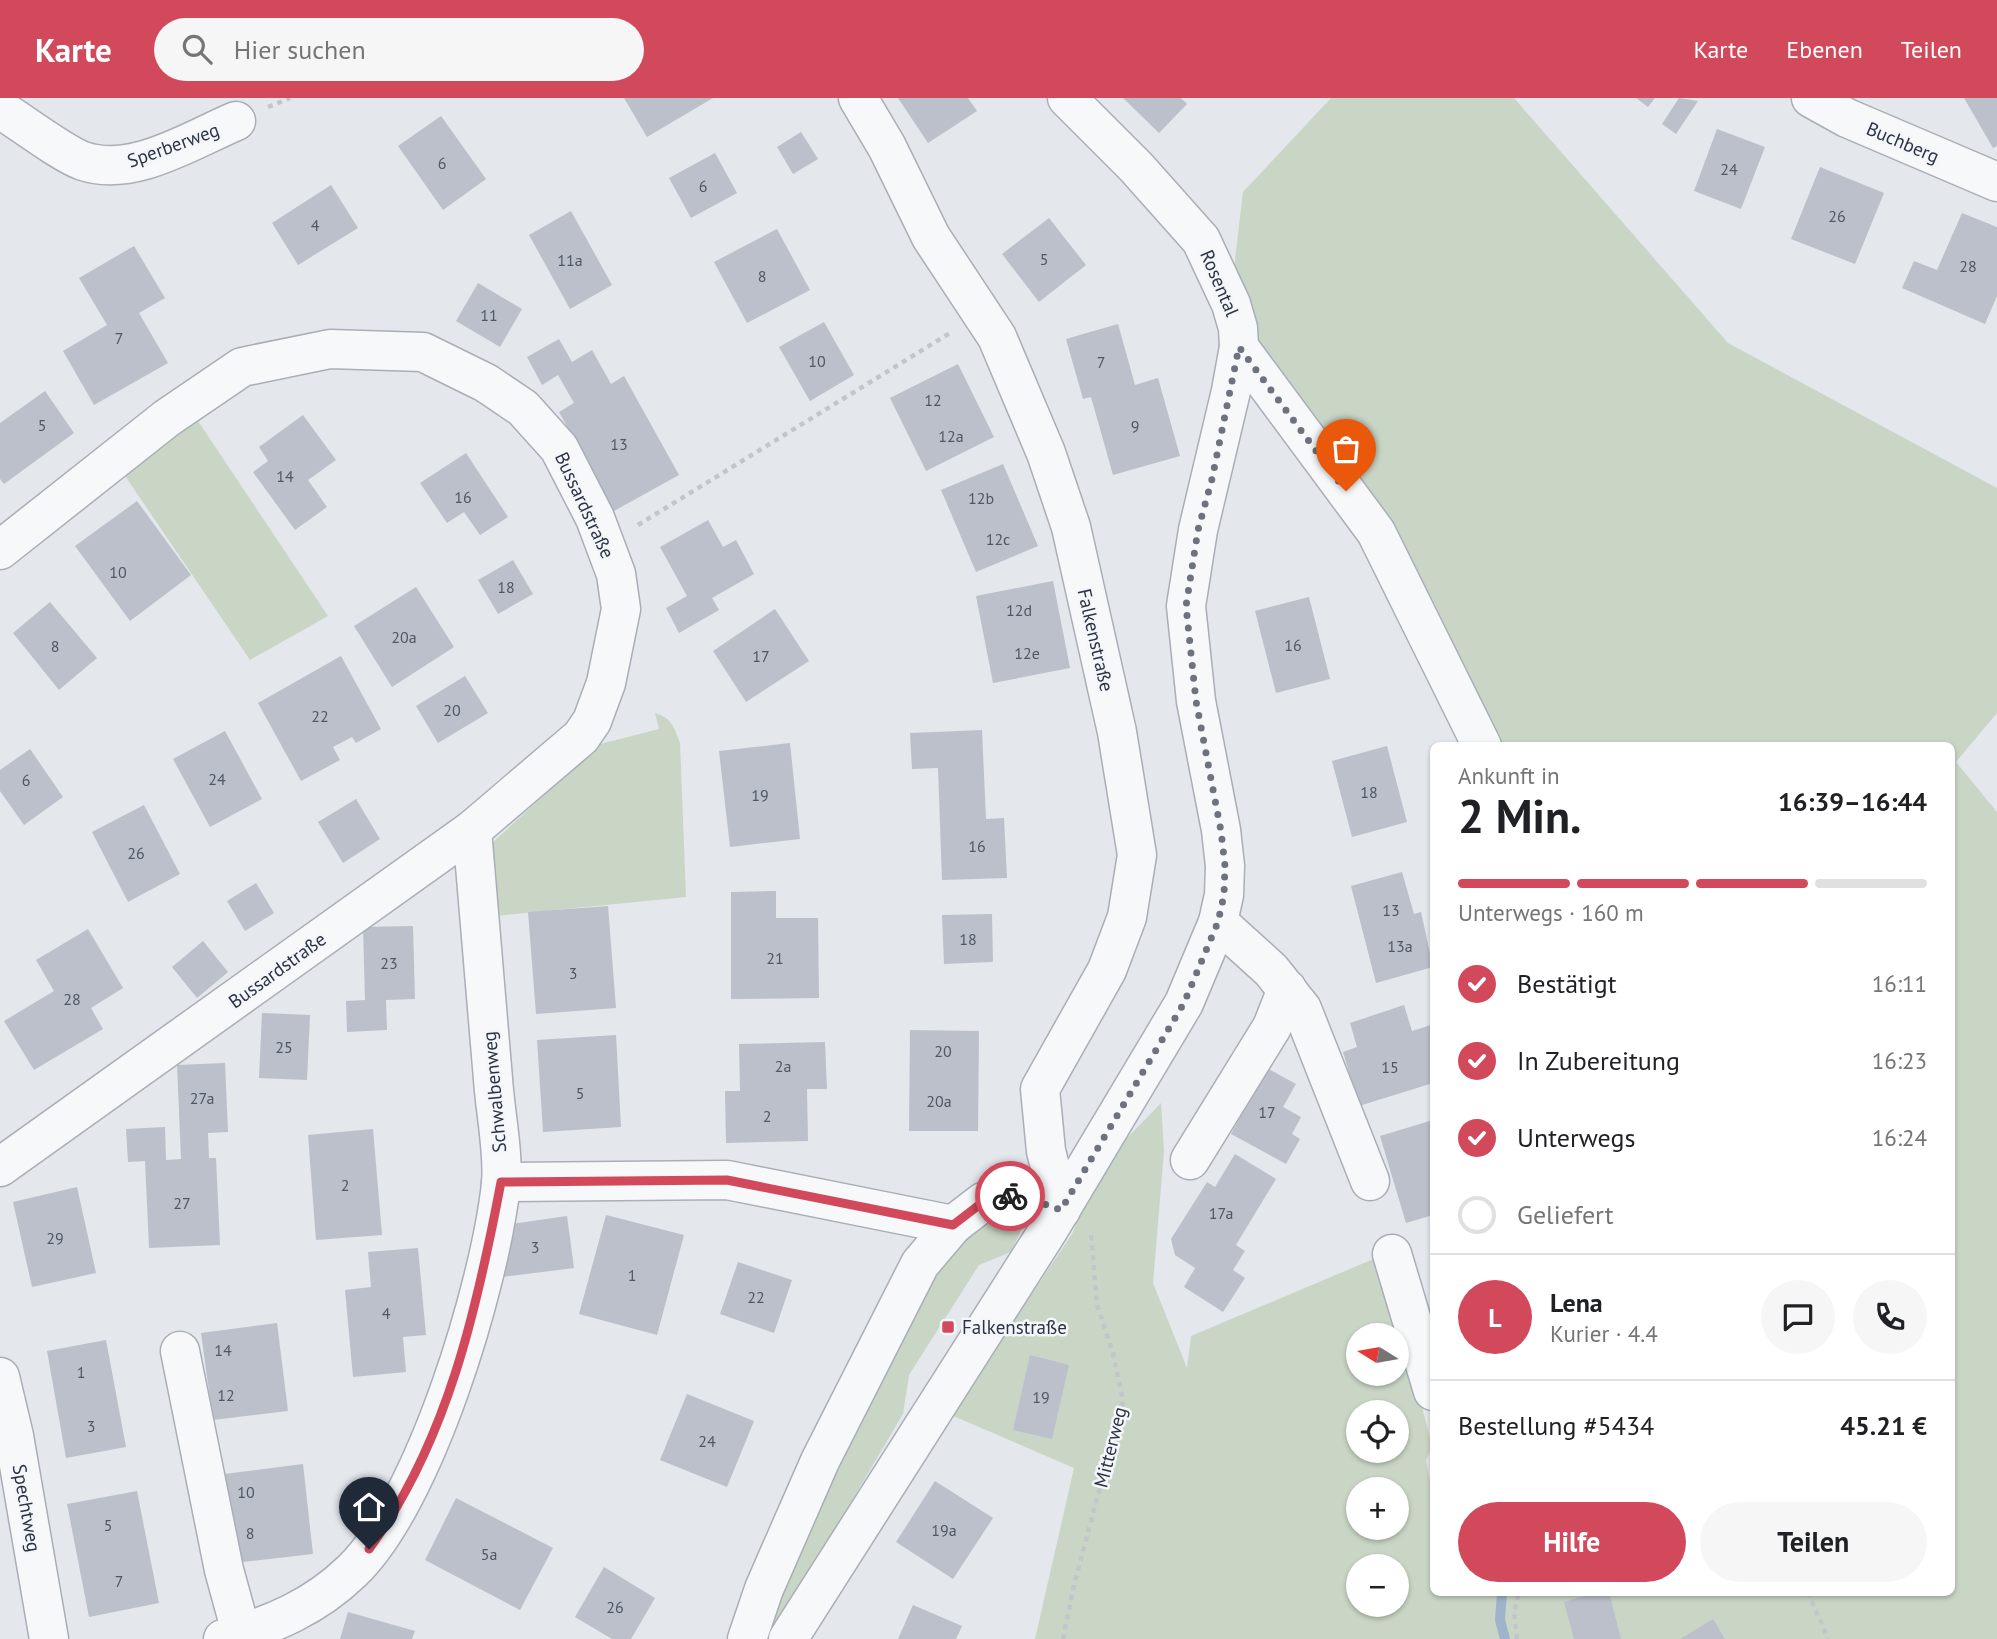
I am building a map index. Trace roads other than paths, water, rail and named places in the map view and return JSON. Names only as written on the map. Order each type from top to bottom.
[{"type":"street","name":"Falkenstraße","points":[[858,98],[887,147],[931,237],[998,337],[1046,453],[1070,527],[1117,732],[1136,855],[1127,917],[1107,970],[1040,1089],[1046,1151],[1061,1210]]},
{"type":"street","name":"Rosental","points":[[1067,98],[1136,167],[1201,240],[1231,304],[1238,328],[1239,347],[1376,532],[1480,742]]},
{"type":"street","name":"Buchberg","points":[[1811,98],[1847,118],[1997,182]]},
{"type":"street","name":"Sperberweg","points":[[0,109],[80,160],[106,167],[140,162],[236,121]]},
{"type":"street","points":[[788,1639],[1061,1210],[1184,1003],[1218,922],[1224,895],[1225,866],[1214,786],[1196,701],[1186,606],[1198,530],[1212,479],[1239,347]]},
{"type":"street","name":"Bussardstraße","points":[[0,550],[167,418],[242,367],[330,349],[423,352],[486,383],[523,408],[559,448],[595,518],[616,574],[621,609],[606,683],[585,733],[472,830],[0,1167]]},
{"type":"street","name":"Schwalbenweg","points":[[180,1351],[236,1637],[267,1626],[314,1603],[354,1570],[384,1528],[415,1473],[441,1413],[480,1292],[501,1182],[472,830]]},
{"type":"street","points":[[1218,922],[1271,970],[1303,1009],[1370,1181]]},
{"type":"street","points":[[1190,1160],[1272,1027],[1287,989]]},
{"type":"street","points":[[501,1182],[727,1180],[953,1225]]},
{"type":"street","points":[[747,1639],[764,1589],[863,1373],[920,1264],[953,1225],[983,1202],[1016,1194],[1061,1210]]},
{"type":"street","points":[[1392,1254],[1430,1381]]},
{"type":"street","name":"Spechtweg","points":[[0,1377],[14,1436],[50,1639]]},
{"type":"waterway","points":[[1502,1596],[1500,1620],[1505,1639]]},
{"type":"place","name":"Falkenstraße","points":[[948,1327]]}]
